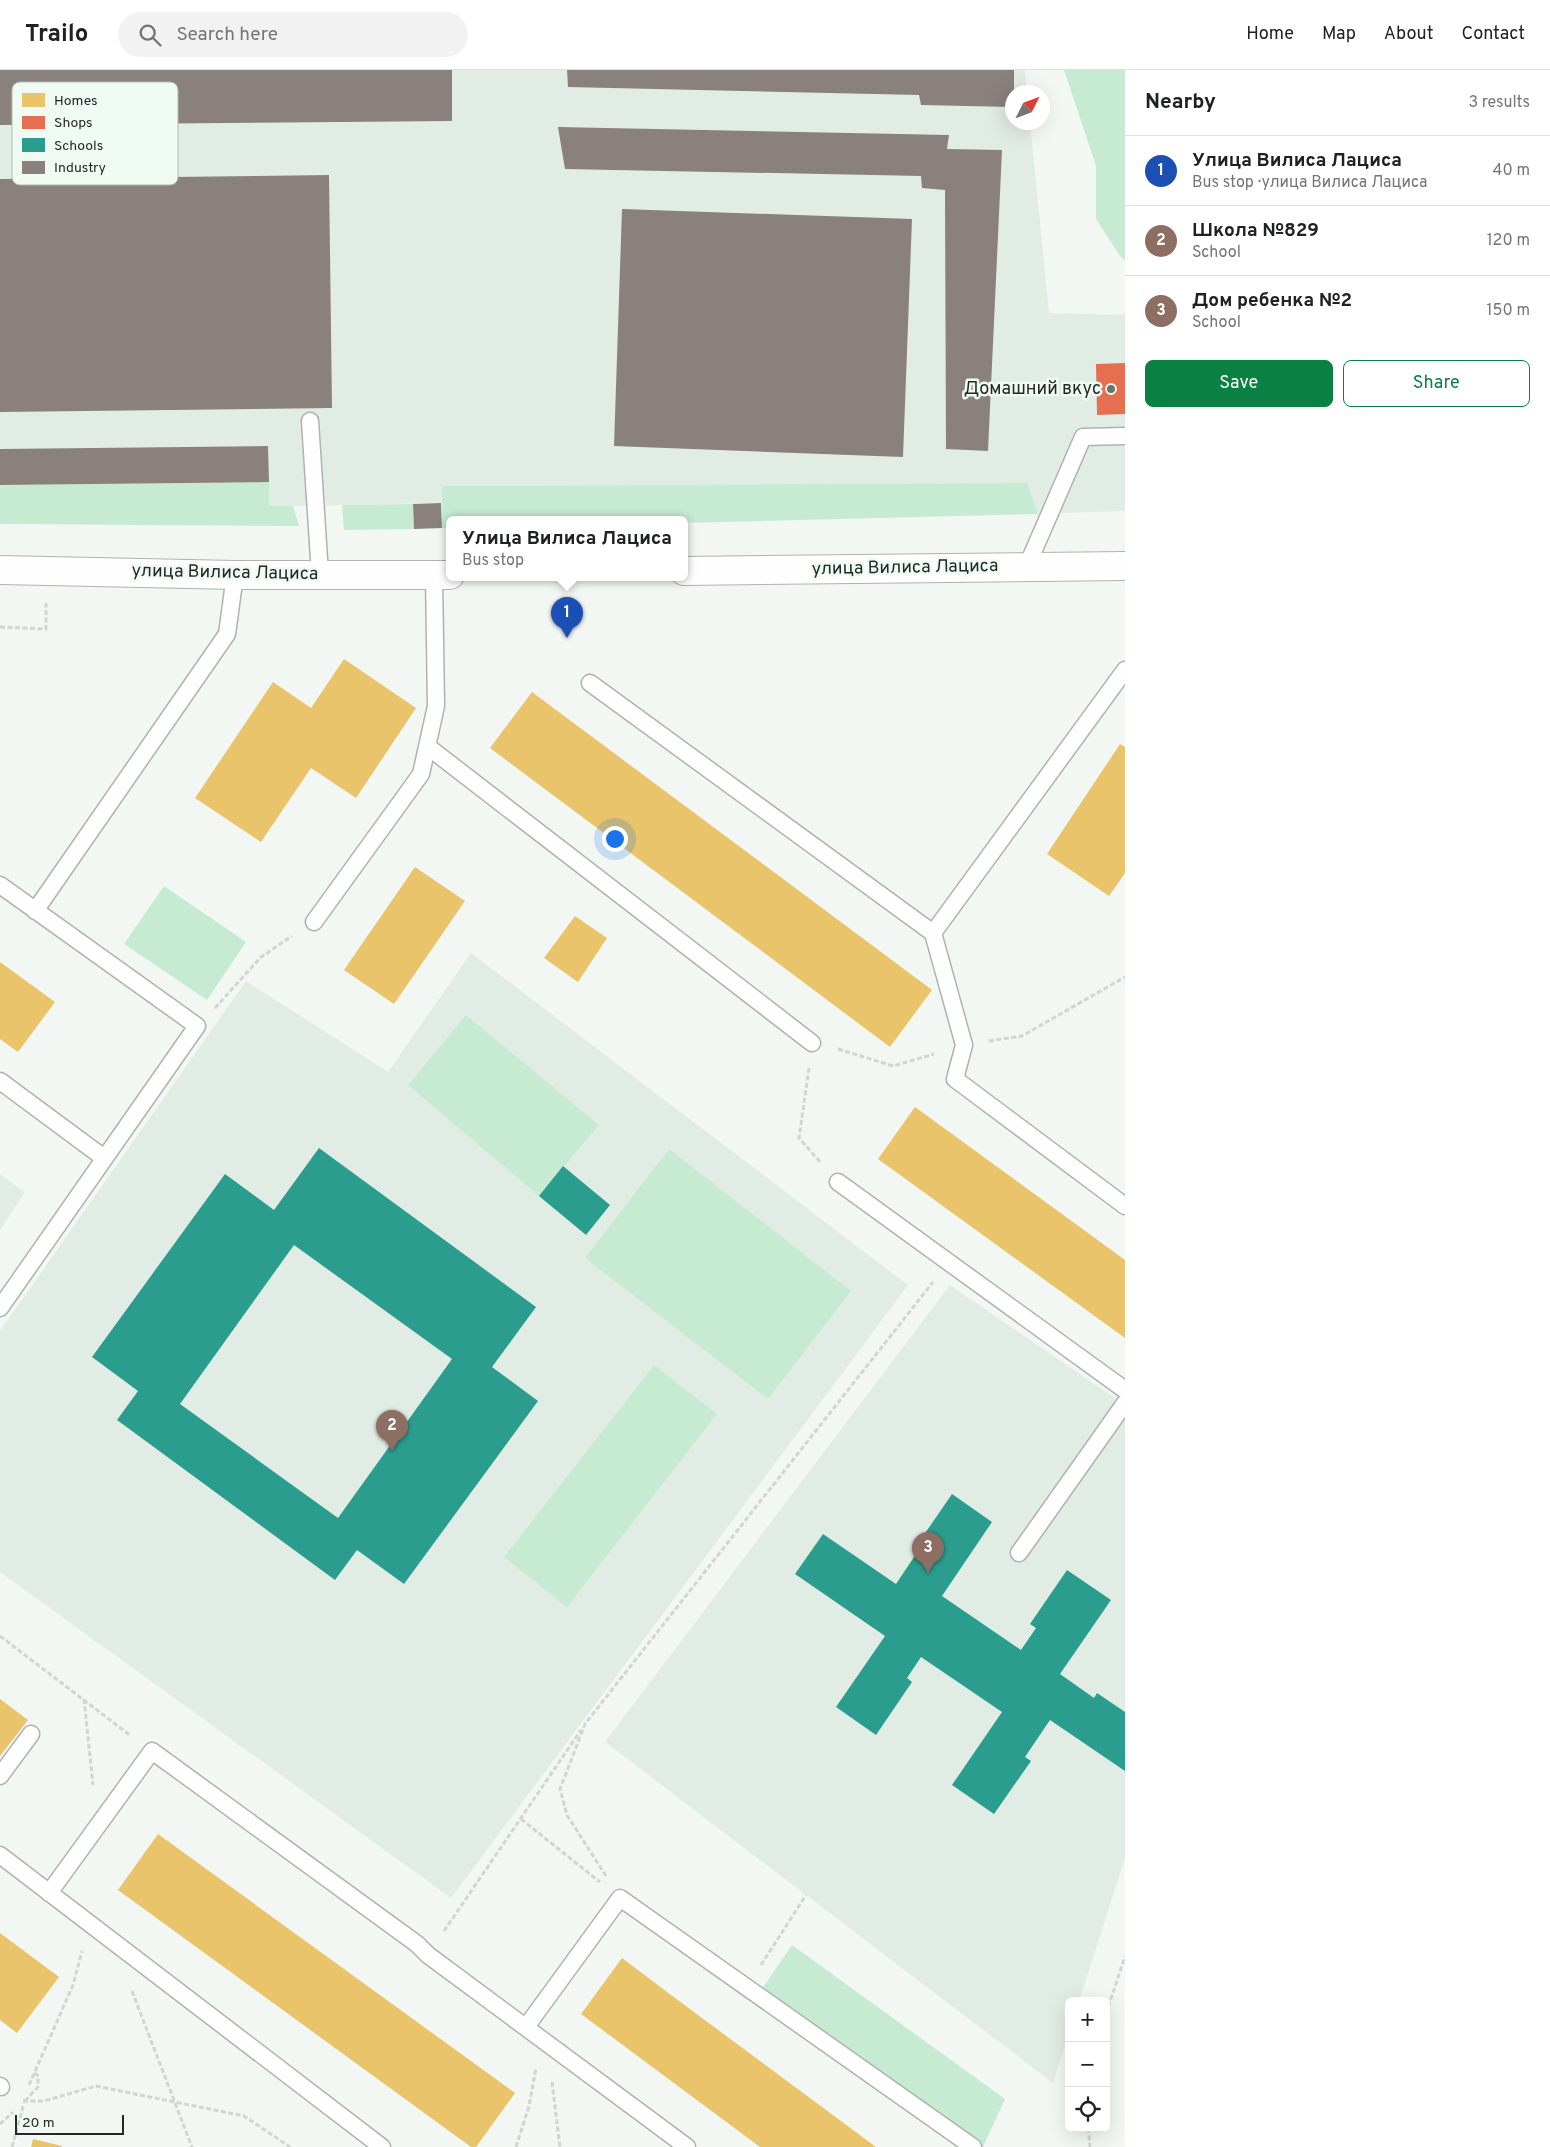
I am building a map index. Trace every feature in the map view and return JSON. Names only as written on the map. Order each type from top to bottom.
[{"type":"street","name":"улица Вилиса Лациса","points":[[688,571],[1125,566]]},
{"type":"street","name":"улица Вилиса Лациса","points":[[0,570],[235,575],[442,575]]},
{"type":"lane","points":[[310,421],[320,574]]},
{"type":"lane","points":[[1027,566],[1083,437],[1125,436]]},
{"type":"lane","points":[[35,911],[227,634],[235,575]]},
{"type":"lane","points":[[314,922],[421,774],[436,706],[442,575]]},
{"type":"lane","points":[[933,933],[1125,670]]},
{"type":"lane","points":[[590,683],[933,933],[964,1044],[954,1079],[1125,1206]]},
{"type":"lane","points":[[427,746],[812,1044]]},
{"type":"lane","points":[[0,885],[197,1026],[0,1308]]},
{"type":"lane","points":[[0,1082],[104,1158]]},
{"type":"lane","points":[[838,1182],[1125,1390]]},
{"type":"lane","points":[[1019,1554],[1125,1403]]},
{"type":"lane","points":[[0,1776],[32,1734]]},
{"type":"lane","points":[[49,1893],[152,1751],[417,1944],[687,2147]]},
{"type":"lane","points":[[0,1855],[382,2147]]},
{"type":"lane","points":[[526,2027],[620,1898],[973,2147]]},
{"type":"path","points":[[197,1026],[261,957],[314,922]]},
{"type":"path","points":[[838,1182],[799,1138],[812,1044],[854,1052],[893,1066],[964,1044],[1022,1036],[1125,977]]},
{"type":"path","points":[[428,1954],[586,1724],[936,1278],[945,1261]]},
{"type":"path","points":[[0,1636],[152,1751]]},
{"type":"path","points":[[84,1699],[98,1825]]},
{"type":"path","points":[[586,1724],[560,1789],[566,1815],[620,1898]]},
{"type":"path","points":[[521,1818],[620,1898]]},
{"type":"path","points":[[747,1987],[806,1895]]},
{"type":"path","points":[[12,2147],[24,2101],[38,2087],[38,2076],[34,2072],[73,1985],[89,1924]]},
{"type":"path","points":[[114,1942],[192,2147]]},
{"type":"path","points":[[1110,2002],[1125,1956]]},
{"type":"path","points":[[516,2147],[530,2106],[545,2042]]},
{"type":"path","points":[[545,2042],[560,2147]]},
{"type":"path","points":[[16,2103],[44,2101],[96,2086],[244,2116],[290,2147]]},
{"type":"path","points":[[1088,2132],[1090,2147]]},
{"type":"shaded area","points":[[0,70],[1025,70],[1026,85],[1005,85],[1005,130],[1031,130],[1049,313],[1125,315],[1125,511],[1038,514],[1026,483],[443,486],[441,503],[269,506],[269,482],[0,485]]},
{"type":"shaded area","points":[[471,953],[908,1285],[451,1898],[0,1572],[0,1331],[246,981],[388,1072]]},
{"type":"shaded area","points":[[0,1174],[25,1192],[0,1230]]},
{"type":"shaded area","points":[[950,1285],[1125,1405],[1125,1858],[1080,1997],[1065,1997],[1065,2046],[1053,2083],[605,1742]]},
{"type":"green space","points":[[1064,70],[1125,70],[1125,260],[1120,256],[1096,219],[1096,166]]},
{"type":"green space","points":[[269,482],[269,506],[293,506],[299,526],[0,524],[0,485]]},
{"type":"green space","points":[[1027,483],[1038,514],[688,523],[688,516],[446,516],[446,528],[442,528],[442,486]]},
{"type":"green space","points":[[413,504],[414,529],[344,530],[342,505]]},
{"type":"green space","points":[[164,886],[246,942],[207,1000],[124,944]]},
{"type":"green space","points":[[466,1015],[599,1125],[539,1196],[408,1085]]},
{"type":"green space","points":[[669,1149],[851,1291],[768,1399],[585,1258]]},
{"type":"green space","points":[[654,1365],[717,1414],[567,1607],[504,1557]]},
{"type":"green space","points":[[792,1945],[1005,2099],[983,2147],[973,2147],[758,1995]]},
{"type":"building: Homes","points":[[344,659],[416,708],[356,798],[311,768],[261,842],[195,798],[273,682],[311,708]]},
{"type":"building: Homes","points":[[532,692],[932,990],[890,1047],[490,748]]},
{"type":"building: Homes","points":[[1120,744],[1125,747],[1125,873],[1109,896],[1047,854]]},
{"type":"building: Homes","points":[[415,867],[465,901],[394,1004],[344,970]]},
{"type":"building: Homes","points":[[575,916],[607,938],[578,982],[544,958]]},
{"type":"building: Homes","points":[[0,962],[55,1002],[18,1052],[0,1039]]},
{"type":"building: Homes","points":[[915,1107],[1125,1260],[1125,1338],[878,1159]]},
{"type":"building: Homes","points":[[0,1699],[28,1720],[0,1756]]},
{"type":"building: Homes","points":[[158,1834],[515,2093],[476,2147],[471,2147],[118,1890]]},
{"type":"building: Homes","points":[[0,1933],[59,1977],[17,2033],[0,2020]]},
{"type":"building: Homes","points":[[622,1958],[876,2147],[760,2147],[581,2014]]},
{"type":"building: Homes","points":[[33,2139],[62,2146],[62,2147],[31,2147]]},
{"type":"building: Shops","name":"Домашний вкус","points":[[1125,363],[1125,414],[1097,415],[1096,364]]},
{"type":"building: Schools","points":[[319,1148],[536,1307],[492,1367],[538,1401],[404,1584],[357,1550],[335,1580],[117,1420],[138,1391],[92,1357],[225,1174],[274,1210]],"holes":[[[294,1245],[452,1359],[338,1518],[180,1404]]]},
{"type":"building: Schools","points":[[563,1166],[610,1205],[586,1235],[539,1196]]},
{"type":"building: Schools","points":[[952,1494],[992,1522],[942,1596],[1021,1650],[1036,1628],[1030,1624],[1067,1570],[1111,1600],[1060,1674],[1094,1698],[1097,1693],[1125,1712],[1125,1771],[1050,1720],[1025,1757],[1031,1761],[994,1814],[952,1785],[1002,1712],[921,1657],[907,1678],[912,1682],[876,1735],[836,1707],[885,1636],[795,1574],[823,1534],[896,1584],[920,1548],[917,1545]]},
{"type":"building: Industry","points":[[0,70],[452,70],[452,121],[178,123],[178,82],[12,82],[12,125],[0,125]]},
{"type":"building: Industry","points":[[567,70],[1014,70],[1014,85],[1005,85],[1005,107],[921,105],[919,95],[568,87]]},
{"type":"building: Industry","points":[[558,127],[949,135],[947,149],[1002,150],[988,451],[946,449],[945,190],[922,188],[921,176],[565,169]]},
{"type":"building: Industry","points":[[329,175],[332,408],[0,412],[0,179],[12,179],[12,185],[178,185],[178,177]]},
{"type":"building: Industry","points":[[622,209],[912,219],[903,457],[614,446]]},
{"type":"building: Industry","points":[[268,446],[269,482],[0,485],[0,449]]},
{"type":"building: Industry","points":[[441,503],[442,528],[414,529],[413,504]]},
{"type":"place","name":"Домашний вкус","points":[[1111,389]]},
{"type":"place","name":"Улица Вилиса Лациса","points":[[567,638]]},
{"type":"place","name":"Школа №829","points":[[392,1451]]},
{"type":"place","name":"Дом ребенка №2","points":[[928,1573]]}]
